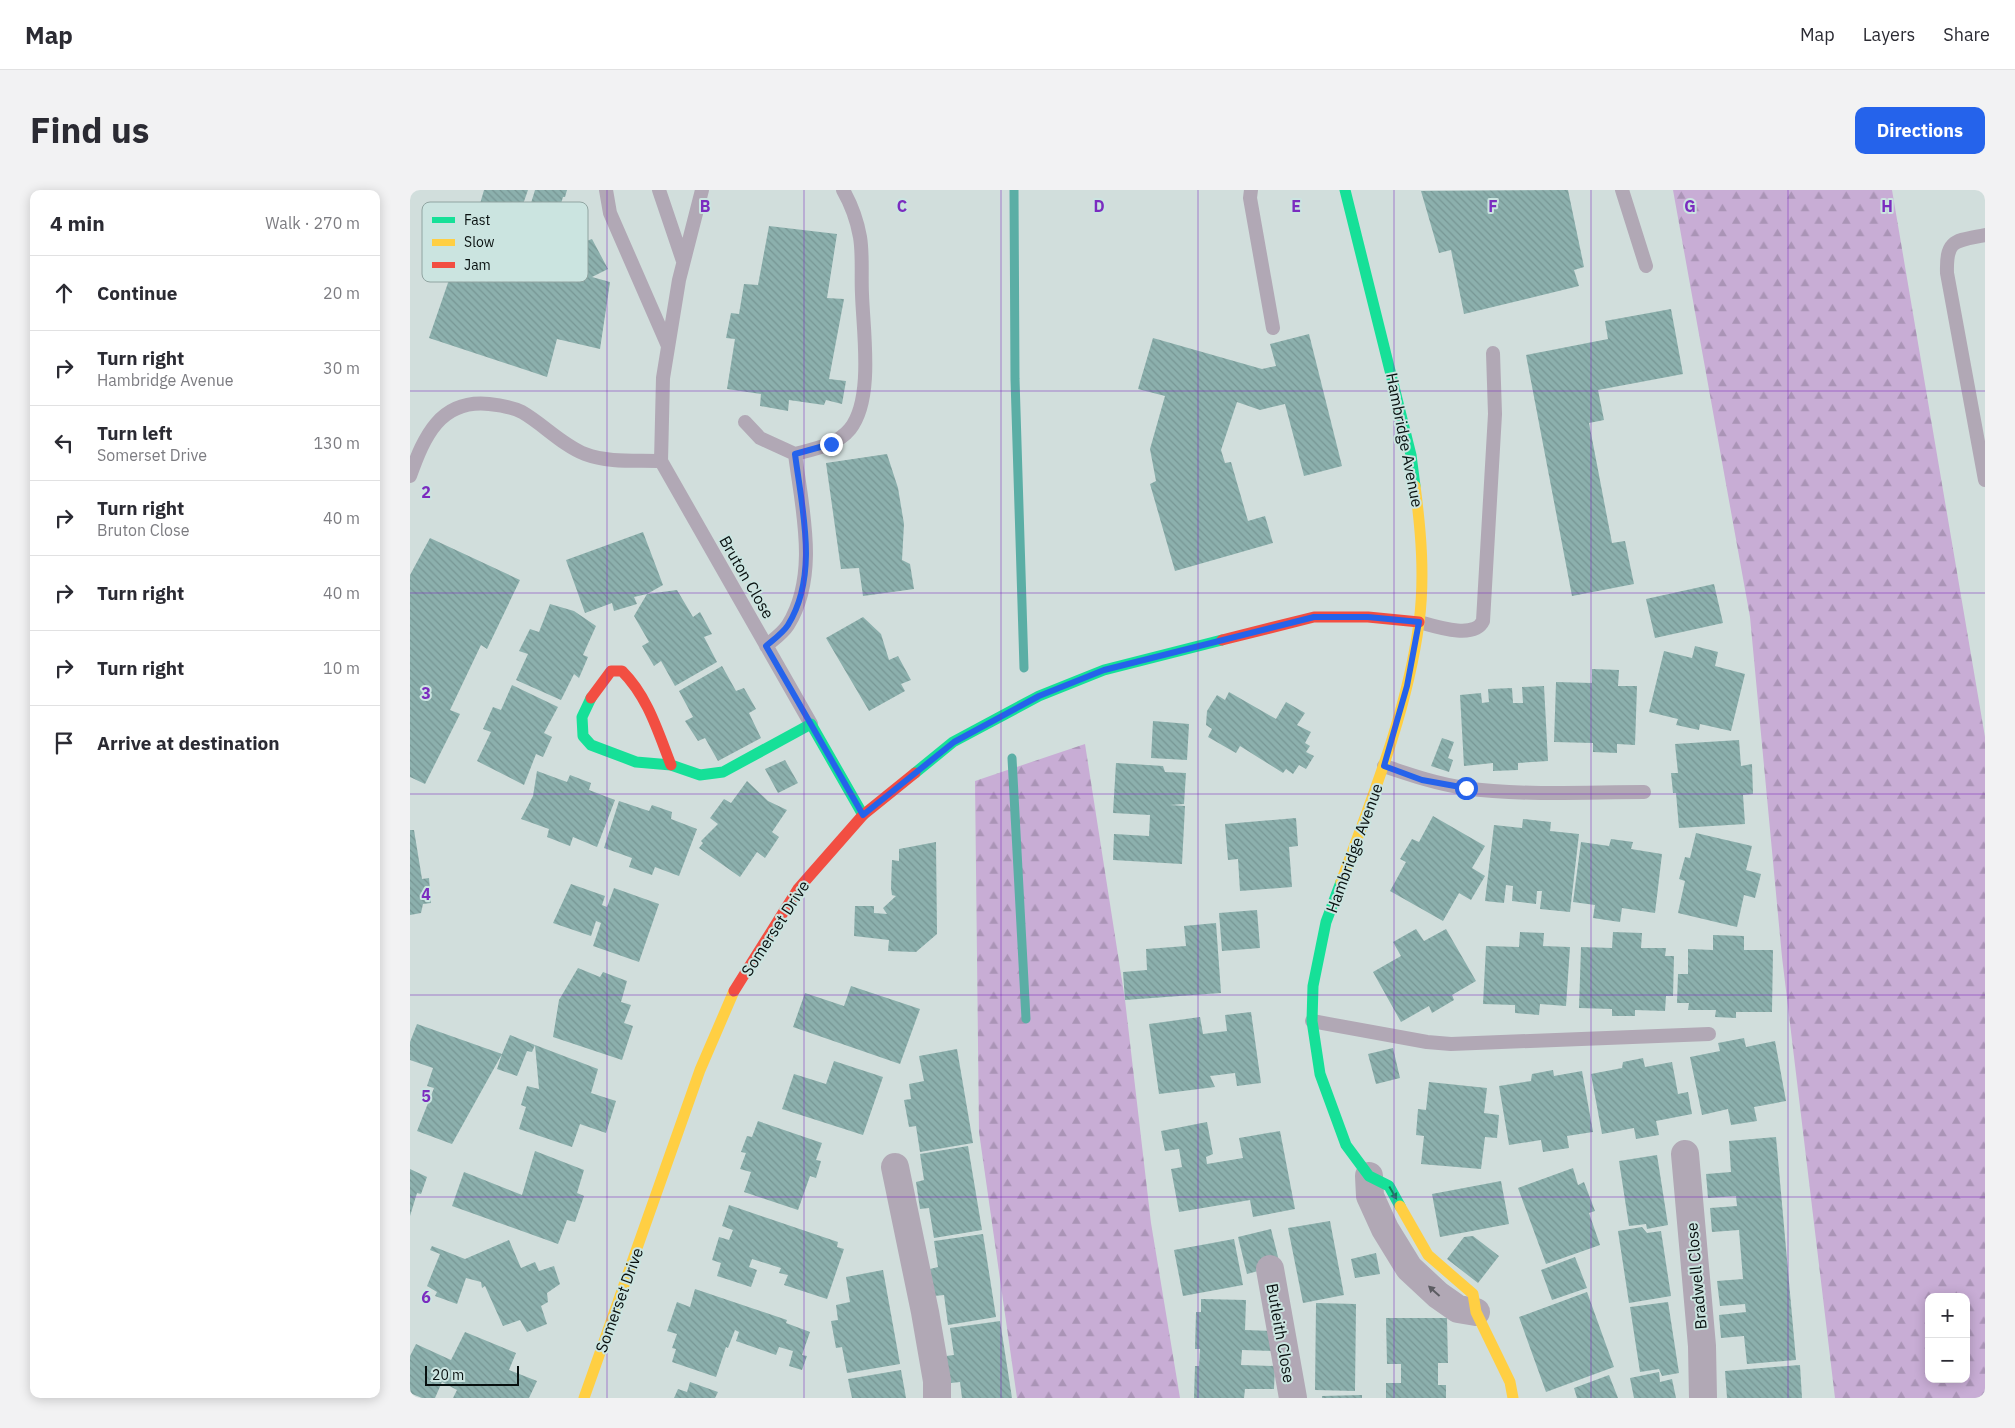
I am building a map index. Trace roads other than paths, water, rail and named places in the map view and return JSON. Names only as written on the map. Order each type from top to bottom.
[{"type":"street","name":"Hambridge Avenue","points":[[1345,190],[1411,455],[1421,534],[1419,622],[1407,686],[1384,766],[1326,922],[1313,986],[1312,1021],[1320,1074],[1346,1145],[1369,1176],[1370,1196],[1385,1229],[1409,1268],[1438,1295],[1458,1309],[1476,1312],[1510,1382],[1513,1398]]},
{"type":"street","name":"Somerset Drive","points":[[584,1398],[700,1070],[735,990],[798,889],[863,815],[954,742],[1039,696],[1104,670],[1314,617],[1368,617],[1419,622]]},
{"type":"street","points":[[671,765],[644,699],[633,682],[622,671],[611,671],[586,705],[582,717],[583,736],[590,745],[636,762],[671,765],[700,775],[723,772],[811,724]]},
{"type":"street","name":"Bruton Close","points":[[811,724],[863,815]]},
{"type":"street","name":"Bradwell Close","points":[[1685,1154],[1702,1346],[1703,1398]]},
{"type":"street","points":[[895,1167],[937,1381],[937,1398]]},
{"type":"street","name":"Butleith Close","points":[[1270,1269],[1293,1398]]},
{"type":"lane","points":[[606,190],[610,214],[668,346]]},
{"type":"lane","points":[[659,190],[684,262]]},
{"type":"lane","points":[[410,476],[422,444],[442,417],[458,407],[478,403],[499,405],[520,411],[583,453],[618,460],[661,461],[663,378],[684,262],[702,190]]},
{"type":"lane","points":[[745,422],[760,438],[795,454],[831,444],[850,430],[858,414],[865,372],[860,238],[850,201],[843,190]]},
{"type":"lane","points":[[1251,190],[1250,198],[1273,328]]},
{"type":"lane","points":[[1622,190],[1646,266]]},
{"type":"lane","points":[[1985,235],[1958,240],[1947,251],[1946,258],[1985,480]]},
{"type":"lane","points":[[1419,622],[1456,631],[1476,628],[1483,621],[1495,414],[1493,353]]},
{"type":"lane","points":[[766,646],[788,626],[803,592],[806,543],[795,454]]},
{"type":"lane","name":"Bruton Close","points":[[661,461],[811,724]]},
{"type":"lane","points":[[1384,766],[1422,780],[1466,788],[1504,791],[1644,792]]},
{"type":"lane","points":[[1312,1021],[1418,1041],[1451,1044],[1709,1034]]},
{"type":"waterway","points":[[1014,190],[1015,379],[1024,668]]},
{"type":"waterway","points":[[1012,758],[1026,1019]]}]
